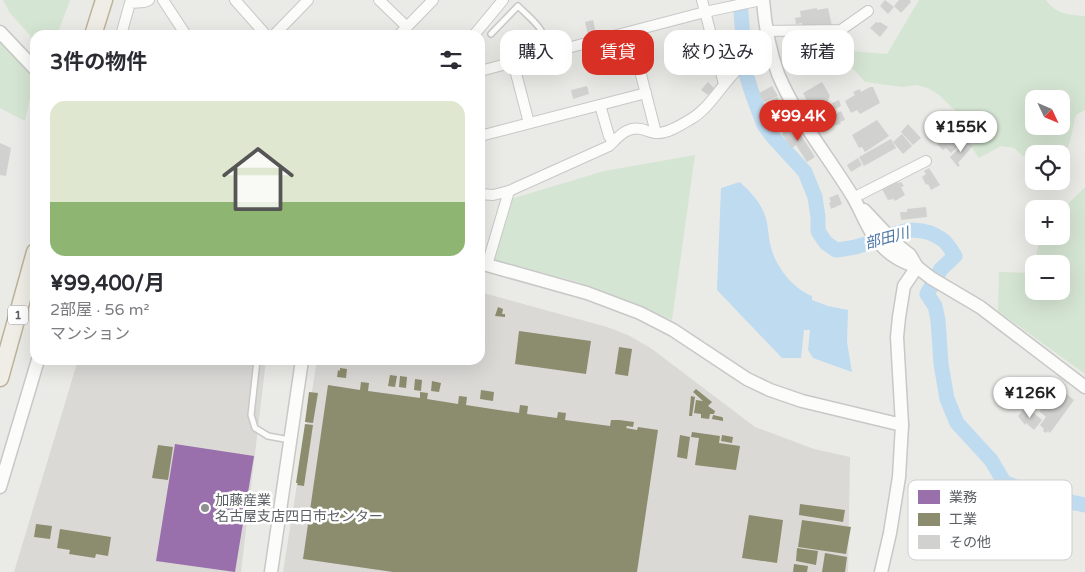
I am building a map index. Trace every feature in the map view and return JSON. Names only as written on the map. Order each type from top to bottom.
[{"type":"highway","points":[[95,30],[104,0]]},
{"type":"highway","name":"1","points":[[0,378],[30,270]]},
{"type":"street","points":[[122,30],[130,3],[149,0]]},
{"type":"street","points":[[163,0],[183,30]]},
{"type":"street","points":[[235,0],[262,30]]},
{"type":"street","points":[[279,30],[308,0]]},
{"type":"street","points":[[379,0],[406,27]]},
{"type":"street","points":[[403,30],[433,0]]},
{"type":"street","points":[[478,30],[503,0]]},
{"type":"street","points":[[702,0],[724,84]]},
{"type":"street","points":[[638,30],[747,2],[762,0],[766,30]]},
{"type":"street","points":[[772,31],[841,30],[868,12]]},
{"type":"street","points":[[0,32],[30,64]]},
{"type":"street","points":[[772,55],[789,96],[811,134],[876,230],[882,246],[899,261],[917,267],[936,281],[980,307],[1085,387]]},
{"type":"street","points":[[485,70],[500,66]]},
{"type":"street","points":[[516,75],[529,123]]},
{"type":"street","points":[[641,75],[656,134]]},
{"type":"street","points":[[485,194],[493,195],[509,191],[609,146],[620,134],[639,128],[656,134],[665,132],[694,118],[732,75]]},
{"type":"street","points":[[485,135],[646,93]]},
{"type":"street","points":[[600,105],[609,136],[613,142]]},
{"type":"street","points":[[853,198],[926,161]]},
{"type":"street","points":[[485,258],[509,191]]},
{"type":"street","points":[[876,230],[910,255],[917,267]]},
{"type":"street","points":[[485,265],[587,293],[640,313],[673,330],[747,379],[778,394],[902,425]]},
{"type":"street","points":[[881,572],[890,533],[899,477],[902,425],[897,337],[904,286],[917,267]]},
{"type":"street","points":[[0,486],[36,365]]},
{"type":"street","points":[[271,572],[301,365]]},
{"type":"lane","points":[[491,34],[518,6],[542,30]]},
{"type":"lane","points":[[256,365],[251,414],[255,428],[268,436],[290,440]]},
{"type":"shaded area","points":[[485,293],[607,327],[628,335],[652,349],[755,427],[814,449],[850,457],[848,572],[283,572],[316,365],[485,365]]},
{"type":"shaded area","points":[[76,365],[265,365],[241,572],[14,572]]},
{"type":"green space","points":[[3,0],[70,0],[59,30],[30,30],[30,35],[10,13]]},
{"type":"green space","points":[[919,0],[1046,0],[1059,11],[1085,16],[1085,110],[1076,115],[1068,145],[1025,145],[1025,157],[1014,148],[1001,146],[979,158],[972,148],[964,122],[957,112],[939,95],[928,88],[916,85],[903,87],[865,82],[854,70],[854,51],[887,54]]},
{"type":"green space","points":[[0,41],[30,69],[30,98],[25,121],[0,108]]},
{"type":"green space","points":[[695,155],[672,320],[577,282],[491,259],[511,199],[604,171]]},
{"type":"green space","points":[[1085,187],[1085,374],[998,311],[999,272],[1025,273],[1025,300],[1070,300],[1070,255],[1036,255],[1039,245],[1070,245],[1070,202]]},
{"type":"water","points":[[740,182],[754,196],[762,208],[772,251],[785,275],[791,282],[812,296],[812,300],[848,310],[847,342],[852,372],[813,358],[808,350],[810,330],[804,330],[801,358],[782,358],[717,290],[721,188]]},
{"type":"building: 業務","name":"加藤産業 名古屋支店四日市センター","points":[[175,444],[254,456],[235,572],[156,561]]},
{"type":"building: 工業","points":[[498,307],[503,309],[502,314],[505,314],[505,317],[495,316]]},
{"type":"building: 工業","points":[[519,331],[591,341],[586,374],[515,364]]},
{"type":"building: 工業","points":[[619,347],[632,349],[628,376],[615,374]]},
{"type":"building: 工業","points":[[340,368],[347,369],[346,378],[337,377]]},
{"type":"building: 工業","points":[[390,375],[397,376],[395,387],[388,386]]},
{"type":"building: 工業","points":[[400,376],[407,377],[406,388],[399,387]]},
{"type":"building: 工業","points":[[415,379],[422,380],[421,391],[414,390]]},
{"type":"building: 工業","points":[[432,381],[441,383],[439,392],[431,391]]},
{"type":"building: 工業","points":[[361,382],[369,383],[368,391],[420,398],[420,392],[428,393],[427,399],[458,404],[459,396],[467,397],[466,405],[519,413],[520,405],[528,406],[527,414],[557,418],[558,412],[566,413],[565,420],[610,426],[611,420],[619,420],[634,422],[633,427],[627,426],[626,428],[637,430],[638,427],[658,430],[637,572],[393,572],[303,559],[328,385],[360,390]]},
{"type":"building: 工業","points":[[696,389],[712,402],[708,406],[715,411],[714,414],[710,414],[709,419],[701,418],[701,414],[694,413],[696,400],[703,401],[693,392]]},
{"type":"building: 工業","points":[[481,390],[494,392],[493,401],[480,399]]},
{"type":"building: 工業","points":[[309,392],[318,393],[313,423],[305,422]]},
{"type":"building: 工業","points":[[691,396],[695,397],[692,416],[689,416]]},
{"type":"building: 工業","points":[[713,415],[722,417],[723,421],[712,419]]},
{"type":"building: 工業","points":[[305,424],[313,425],[304,486],[297,485],[298,483],[296,483]]},
{"type":"building: 工業","points":[[692,432],[720,436],[719,443],[740,446],[736,470],[695,465],[699,438],[691,437]]},
{"type":"building: 工業","points":[[680,435],[690,437],[687,459],[677,457]]},
{"type":"building: 工業","points":[[722,435],[733,437],[732,443],[721,441]]},
{"type":"building: 工業","points":[[158,445],[173,447],[168,480],[152,478]]},
{"type":"building: 工業","points":[[800,504],[845,510],[843,522],[799,515]]},
{"type":"building: 工業","points":[[749,515],[783,520],[777,563],[742,558]]},
{"type":"building: 工業","points":[[802,520],[851,527],[846,554],[798,547]]},
{"type":"building: 工業","points":[[36,524],[52,526],[50,539],[34,537]]},
{"type":"building: 工業","points":[[60,529],[111,537],[108,556],[96,554],[95,558],[69,554],[70,550],[57,548]]},
{"type":"building: 工業","points":[[797,548],[818,551],[816,565],[796,561]]},
{"type":"building: 工業","points":[[825,553],[847,557],[845,572],[822,572]]},
{"type":"building: 工業","points":[[794,564],[808,566],[807,572],[793,572]]},
{"type":"building: その他","points":[[885,0],[894,7],[888,14],[880,6]]},
{"type":"building: その他","points":[[899,0],[910,0],[911,2],[901,13],[894,6]]},
{"type":"building: その他","points":[[817,8],[817,10],[828,8],[832,26],[808,28],[807,25],[802,26],[802,23],[796,24],[795,18],[801,17],[800,11]]},
{"type":"building: その他","points":[[593,20],[595,30],[587,30],[585,22]]},
{"type":"building: その他","points":[[876,22],[880,22],[888,27],[880,37],[870,28]]},
{"type":"building: その他","points":[[708,82],[714,88],[708,95],[701,90]]},
{"type":"building: その他","points":[[822,82],[830,96],[825,107],[814,114],[803,93]]},
{"type":"building: その他","points":[[587,86],[589,94],[573,99],[571,90]]},
{"type":"building: その他","points":[[772,86],[778,96],[764,102],[759,93]]},
{"type":"building: その他","points":[[873,87],[880,103],[860,114],[857,110],[851,113],[845,101],[855,95],[853,92],[860,89],[861,92]]},
{"type":"building: その他","points":[[777,97],[780,102],[768,106],[766,103]]},
{"type":"building: その他","points":[[839,100],[841,106],[835,109],[832,103]]},
{"type":"building: その他","points":[[774,109],[778,114],[786,109],[791,121],[778,129],[768,113]]},
{"type":"building: その他","points":[[841,111],[845,120],[840,122],[841,124],[831,126],[827,118]]},
{"type":"building: その他","points":[[948,119],[950,121],[952,119],[957,125],[942,139],[937,130]]},
{"type":"building: その他","points":[[877,120],[889,136],[865,152],[862,147],[859,148],[852,135]]},
{"type":"building: その他","points":[[793,123],[815,157],[807,162],[796,145],[792,148],[782,134],[782,130]]},
{"type":"building: その他","points":[[908,124],[921,138],[913,145],[901,132]]},
{"type":"building: その他","points":[[959,131],[966,139],[951,153],[946,148],[943,150],[938,145],[936,141],[938,139],[941,138],[947,142]]},
{"type":"building: その他","points":[[902,134],[912,146],[903,154],[893,142]]},
{"type":"building: その他","points":[[891,139],[896,148],[864,166],[859,157]]},
{"type":"building: その他","points":[[967,140],[973,146],[958,163],[960,165],[958,167],[950,157]]},
{"type":"building: その他","points":[[0,143],[11,148],[6,176],[0,175]]},
{"type":"building: その他","points":[[858,158],[862,165],[851,172],[847,165]]},
{"type":"building: その他","points":[[929,168],[940,185],[931,190],[922,177],[926,174],[924,171]]},
{"type":"building: その他","points":[[896,180],[904,186],[901,187],[905,195],[895,201],[894,199],[888,200],[882,189]]},
{"type":"building: その他","points":[[838,194],[842,204],[831,209],[829,198]]},
{"type":"building: その他","points":[[926,207],[927,217],[901,220],[900,212],[907,212],[907,209]]},
{"type":"building: その他","points":[[1055,391],[1061,396],[1064,392],[1074,400],[1050,433],[1048,431],[1046,433],[1040,425],[1046,417],[1039,411]]},
{"type":"building: その他","points":[[1029,409],[1042,420],[1034,430],[1026,423],[1025,425],[1018,416],[1023,410],[1027,413]]},
{"type":"waterway","name":"部田川","points":[[740,0],[746,74],[752,93],[764,125],[805,172],[815,197],[818,231],[826,243],[836,250],[846,249],[893,234],[912,230],[922,231],[943,240],[955,256],[941,269],[927,294],[935,306],[938,320],[941,364],[947,399],[957,423],[991,460],[1003,480]]},
{"type":"waterway","name":"部田川","points":[[1072,502],[1085,505]]},
{"type":"place","name":"加藤産業 名古屋支店四日市センター","points":[[205,508]]}]
